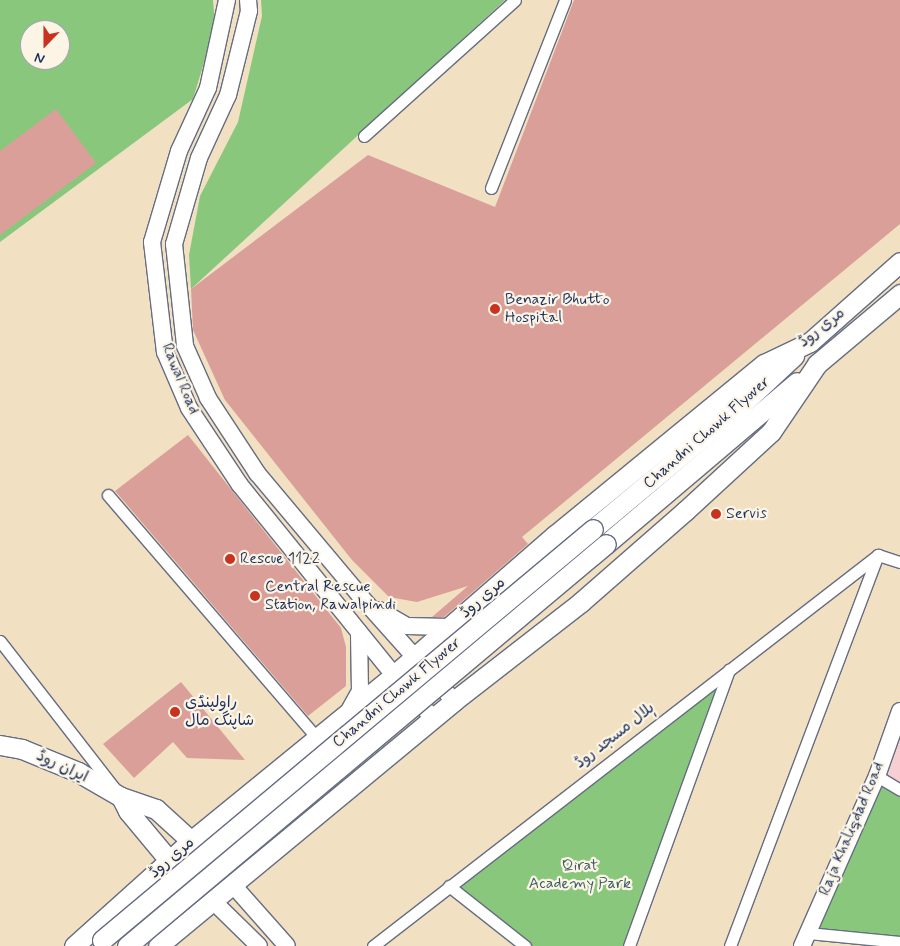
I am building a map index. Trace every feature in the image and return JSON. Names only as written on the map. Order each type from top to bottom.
[{"type":"main road","name":"Rawal Road","points":[[227,0],[208,88],[180,151],[152,242],[165,352],[189,408],[240,485],[394,676],[434,718]]},
{"type":"main road","name":"Rawal Road","points":[[248,0],[249,11],[228,95],[199,158],[174,244],[185,346],[208,398],[256,472],[361,597],[454,701]]},
{"type":"main road","name":"مری روڈ","points":[[74,946],[192,840],[350,708],[394,676],[555,535],[764,364],[810,342],[900,262]]},
{"type":"main road","name":"مری روڈ","points":[[158,946],[454,701],[581,602],[764,438],[817,364],[900,294]]},
{"type":"main road","name":"Chandni Chowk Flyover","points":[[99,943],[737,409],[810,342]]},
{"type":"main road","name":"Chandni Chowk Flyover","points":[[127,946],[606,544],[817,364]]},
{"type":"main road","points":[[361,597],[407,626],[450,627]]},
{"type":"main road","points":[[350,708],[360,691],[359,632]]},
{"type":"main road","name":"Raja Khaliqdad Road","points":[[805,939],[877,776],[900,712]]},
{"type":"main road","name":"ایران روڈ","points":[[0,745],[22,749],[78,772],[121,797],[156,809],[192,840],[233,885]]},
{"type":"main road","name":"ایران روڈ","points":[[121,797],[128,811],[168,862],[213,902]]},
{"type":"main road","points":[[233,885],[287,946]]},
{"type":"main road","points":[[213,902],[259,946]]},
{"type":"main road","points":[[112,910],[135,919],[142,926],[148,946]]},
{"type":"street","points":[[364,136],[515,0]]},
{"type":"street","points":[[492,188],[566,0]]},
{"type":"street","points":[[108,495],[316,737]]},
{"type":"street","points":[[730,946],[878,555],[900,562]]},
{"type":"street","name":"ہلال مسجد روڈ","points":[[373,946],[878,555]]},
{"type":"street","points":[[0,641],[121,797]]},
{"type":"street","points":[[629,946],[729,670]]},
{"type":"street","points":[[877,776],[900,790]]},
{"type":"street","points":[[449,886],[525,946]]},
{"type":"street","points":[[805,939],[900,942]]},
{"type":"shaded area","points":[[900,711],[900,790],[877,776]]},
{"type":"green space","points":[[0,0],[213,0],[215,26],[193,99],[0,242]]},
{"type":"green space","points":[[261,0],[505,0],[191,289],[189,255],[200,196],[238,122],[262,16]]},
{"type":"green space","name":"Qirat Academy Park","points":[[729,670],[630,946],[525,946],[449,886]]},
{"type":"green space","points":[[879,780],[900,792],[900,942],[808,933]]},
{"type":"building","name":"Benazir Bhutto Hospital","points":[[574,0],[900,0],[900,224],[522,537],[528,544],[444,617],[432,617],[468,586],[417,602],[389,597],[352,560],[225,400],[193,330],[191,289],[368,155],[495,207]]},
{"type":"building","points":[[56,109],[96,163],[0,235],[0,151]]},
{"type":"building","name":"Rescue 1122","points":[[188,435],[341,628],[346,647],[346,686],[308,716],[115,491]]},
{"type":"building","name":"راولپنڈی شاپنگ مال","points":[[181,682],[245,760],[187,758],[173,742],[134,778],[103,744]]},
{"type":"place","name":"Benazir Bhutto Hospital","points":[[495,309]]},
{"type":"place","name":"Servis","points":[[716,514]]},
{"type":"place","name":"Rescue 1122","points":[[230,559]]},
{"type":"place","name":"Central Rescue Station, Rawalpindi","points":[[255,596]]},
{"type":"place","name":"راولپنڈی شاپنگ مال","points":[[175,712]]}]
